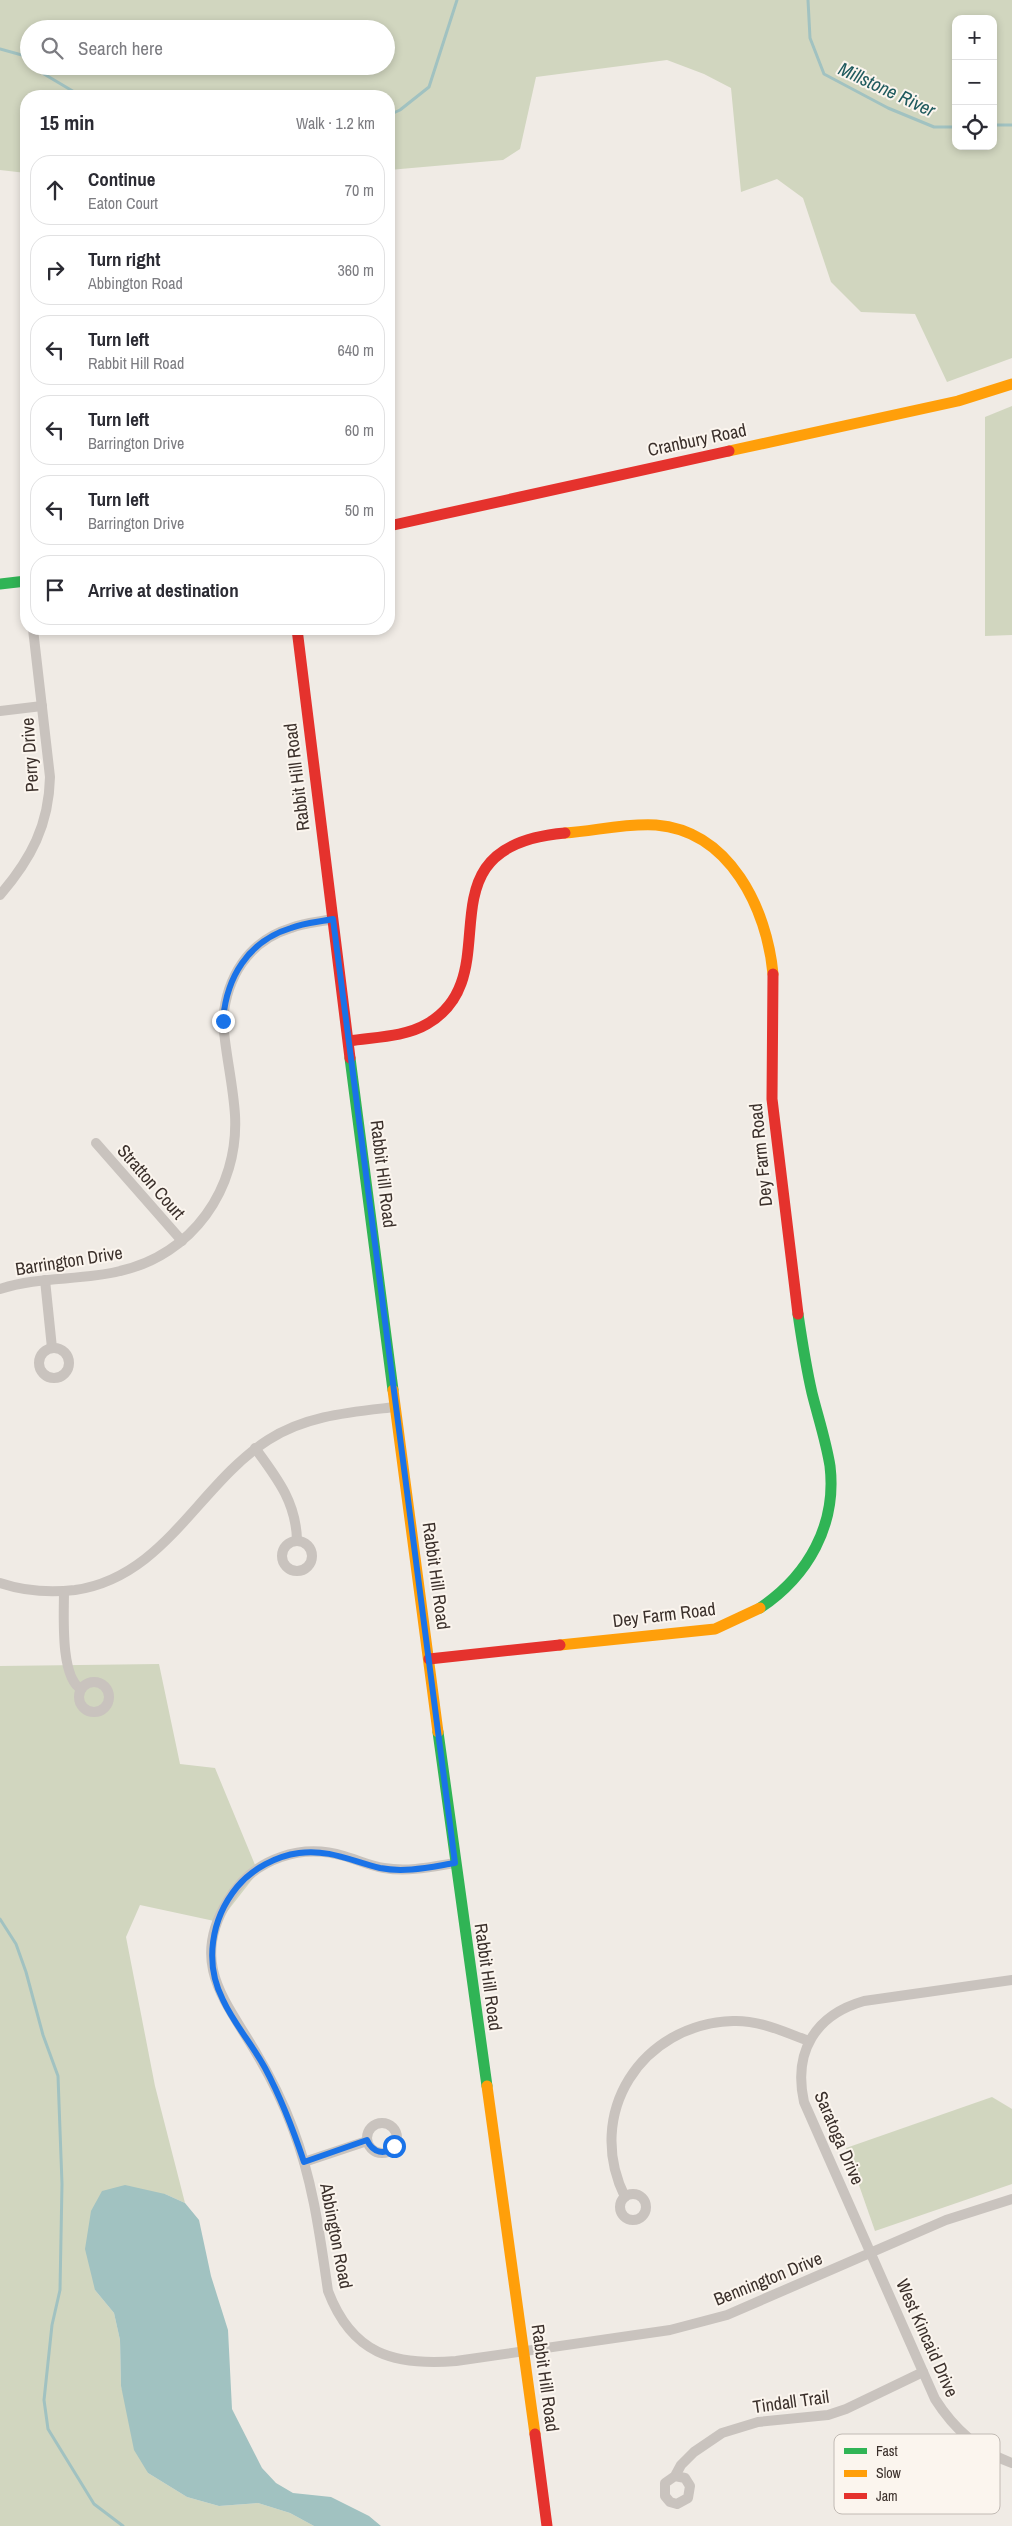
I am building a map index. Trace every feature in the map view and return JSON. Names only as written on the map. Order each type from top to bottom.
[{"type":"street","name":"Cranbury Road","points":[[395,525],[958,401],[1012,384]]},
{"type":"street","points":[[0,584],[20,581]]},
{"type":"street","name":"Perry Drive","points":[[0,895],[34,850],[47,814],[50,777],[34,635]]},
{"type":"street","name":"Rabbit Hill Road","points":[[298,635],[348,1041],[455,1863],[498,2181],[525,2351],[547,2526]]},
{"type":"street","points":[[0,711],[42,706]]},
{"type":"street","name":"Dey Farm Road","points":[[348,1041],[406,1032],[424,1026],[444,1012],[461,990],[466,976],[469,960],[470,907],[477,881],[484,869],[505,850],[532,838],[648,824],[684,830],[713,847],[739,877],[755,905],[768,939],[774,982],[770,1064],[773,1117],[805,1358],[829,1456],[831,1474],[828,1513],[815,1550],[795,1580],[771,1602],[749,1616],[715,1628],[429,1659]]},
{"type":"street","name":"Barrington Drive","points":[[0,1289],[45,1280],[135,1268],[153,1260],[182,1241],[203,1220],[213,1205],[226,1176],[233,1153],[235,1114],[223,1021],[226,998],[234,975],[251,951],[276,934],[291,927],[333,919]]},
{"type":"street","name":"Stratton Court","points":[[96,1143],[182,1241]]},
{"type":"street","points":[[45,1280],[52,1348]]},
{"type":"street","points":[[0,1583],[42,1592],[64,1591],[101,1584],[138,1566],[167,1541],[232,1469],[255,1448],[284,1431],[310,1421],[332,1415],[396,1407]]},
{"type":"street","points":[[255,1448],[290,1499],[295,1515],[297,1540]]},
{"type":"street","points":[[64,1591],[68,1673],[75,1686],[81,1690]]},
{"type":"street","name":"Abbington Road","points":[[455,1863],[416,1870],[400,1870],[381,1868],[329,1852],[297,1853],[281,1857],[253,1872],[231,1894],[216,1924],[212,1955],[218,1988],[273,2083],[293,2129],[314,2199],[328,2291],[341,2318],[364,2343],[392,2358],[424,2364],[525,2351]]},
{"type":"street","name":"Saratoga Drive","points":[[872,2253],[804,2102],[800,2072],[809,2041],[828,2018],[849,2005],[864,2000],[1012,1980]]},
{"type":"street","points":[[625,2197],[614,2171],[611,2154],[612,2123],[622,2092],[630,2077],[653,2051],[685,2031],[701,2025],[734,2021],[766,2025],[809,2041]]},
{"type":"street","points":[[304,2162],[367,2140]]},
{"type":"street","name":"Bennington Drive","points":[[525,2351],[670,2330],[727,2315],[946,2220],[1012,2199]]},
{"type":"street","name":"West Kincaid Drive","points":[[872,2253],[935,2399],[957,2429],[963,2434]]},
{"type":"street","name":"Tindall Trail","points":[[675,2476],[681,2465],[694,2452],[722,2433],[758,2422],[828,2415],[846,2409],[923,2372]]},
{"type":"street","name":"West Kincaid Drive","points":[[1000,2458],[1012,2463]]},
{"type":"green space","points":[[0,0],[1012,0],[1012,358],[947,382],[915,314],[861,312],[831,282],[803,198],[777,179],[741,192],[731,88],[704,74],[667,60],[536,77],[520,149],[503,160],[395,169],[395,90],[20,90],[20,172],[0,170]]},
{"type":"green space","points":[[1012,406],[1012,635],[985,636],[985,417]]},
{"type":"green space","points":[[159,1664],[180,1764],[215,1768],[258,1872],[219,1922],[140,1905],[126,1937],[155,2086],[185,2203],[165,2194],[95,2290],[114,2313],[120,2340],[121,2386],[148,2473],[187,2497],[219,2506],[258,2503],[290,2513],[314,2526],[0,2526],[0,1666]]},
{"type":"green space","points":[[992,2097],[1012,2109],[1012,2184],[875,2231],[846,2148]]},
{"type":"water","points":[[125,2185],[165,2194],[185,2203],[199,2220],[211,2276],[228,2330],[232,2409],[262,2468],[276,2483],[293,2493],[331,2497],[369,2516],[381,2526],[314,2526],[290,2513],[258,2503],[219,2506],[187,2497],[148,2473],[134,2450],[121,2386],[120,2340],[114,2313],[95,2290],[85,2249],[91,2211],[102,2191]]},
{"type":"waterway","name":"Millstone River","points":[[395,112],[429,87],[457,0]]},
{"type":"waterway","name":"Millstone River","points":[[808,0],[810,38],[824,74],[888,108],[934,127],[952,127]]},
{"type":"waterway","name":"Millstone River","points":[[0,49],[20,55]]},
{"type":"waterway","name":"Millstone River","points":[[46,75],[71,90]]},
{"type":"waterway","name":"Millstone River","points":[[997,125],[1012,125]]},
{"type":"waterway","points":[[0,1919],[16,1944],[26,1972],[43,2035],[58,2076],[62,2184],[60,2290],[52,2325],[44,2400],[48,2429],[94,2504],[123,2526]]},
{"type":"traffic: fast","points":[[0,584],[20,582]]},
{"type":"traffic: fast","points":[[350,1058],[393,1390]]},
{"type":"traffic: fast","points":[[760,1608],[792,1581],[805,1565],[816,1547],[829,1509],[831,1488],[830,1466],[810,1383],[798,1314]]},
{"type":"traffic: fast","points":[[438,1732],[487,2086]]},
{"type":"traffic: slow","points":[[729,451],[958,401],[1012,384]]},
{"type":"traffic: slow","points":[[565,833],[621,826],[656,825],[682,830],[705,842],[724,858],[740,877],[753,900],[763,924],[773,974]]},
{"type":"traffic: slow","points":[[393,1390],[438,1732]]},
{"type":"traffic: slow","points":[[560,1645],[715,1629],[760,1608]]},
{"type":"traffic: slow","points":[[487,2086],[535,2434]]},
{"type":"traffic: jam","points":[[395,525],[729,451]]},
{"type":"traffic: jam","points":[[298,635],[350,1058]]},
{"type":"traffic: jam","points":[[349,1041],[409,1032],[427,1024],[452,1002],[464,975],[471,915],[477,886],[491,861],[519,843],[565,833]]},
{"type":"traffic: jam","points":[[773,974],[772,1099],[798,1314]]},
{"type":"traffic: jam","points":[[429,1659],[560,1645]]},
{"type":"traffic: jam","points":[[535,2434],[547,2526]]},
{"type":"route","points":[[223,1021],[228,989],[234,975],[251,951],[276,934],[291,927],[333,919],[455,1863],[416,1870],[400,1870],[365,1864],[329,1852],[313,1851],[281,1857],[253,1872],[231,1894],[222,1909],[216,1924],[213,1940],[213,1972],[223,2002],[248,2039],[280,2098],[304,2162],[367,2140],[370,2147],[377,2152],[391,2150],[394,2146]]}]
